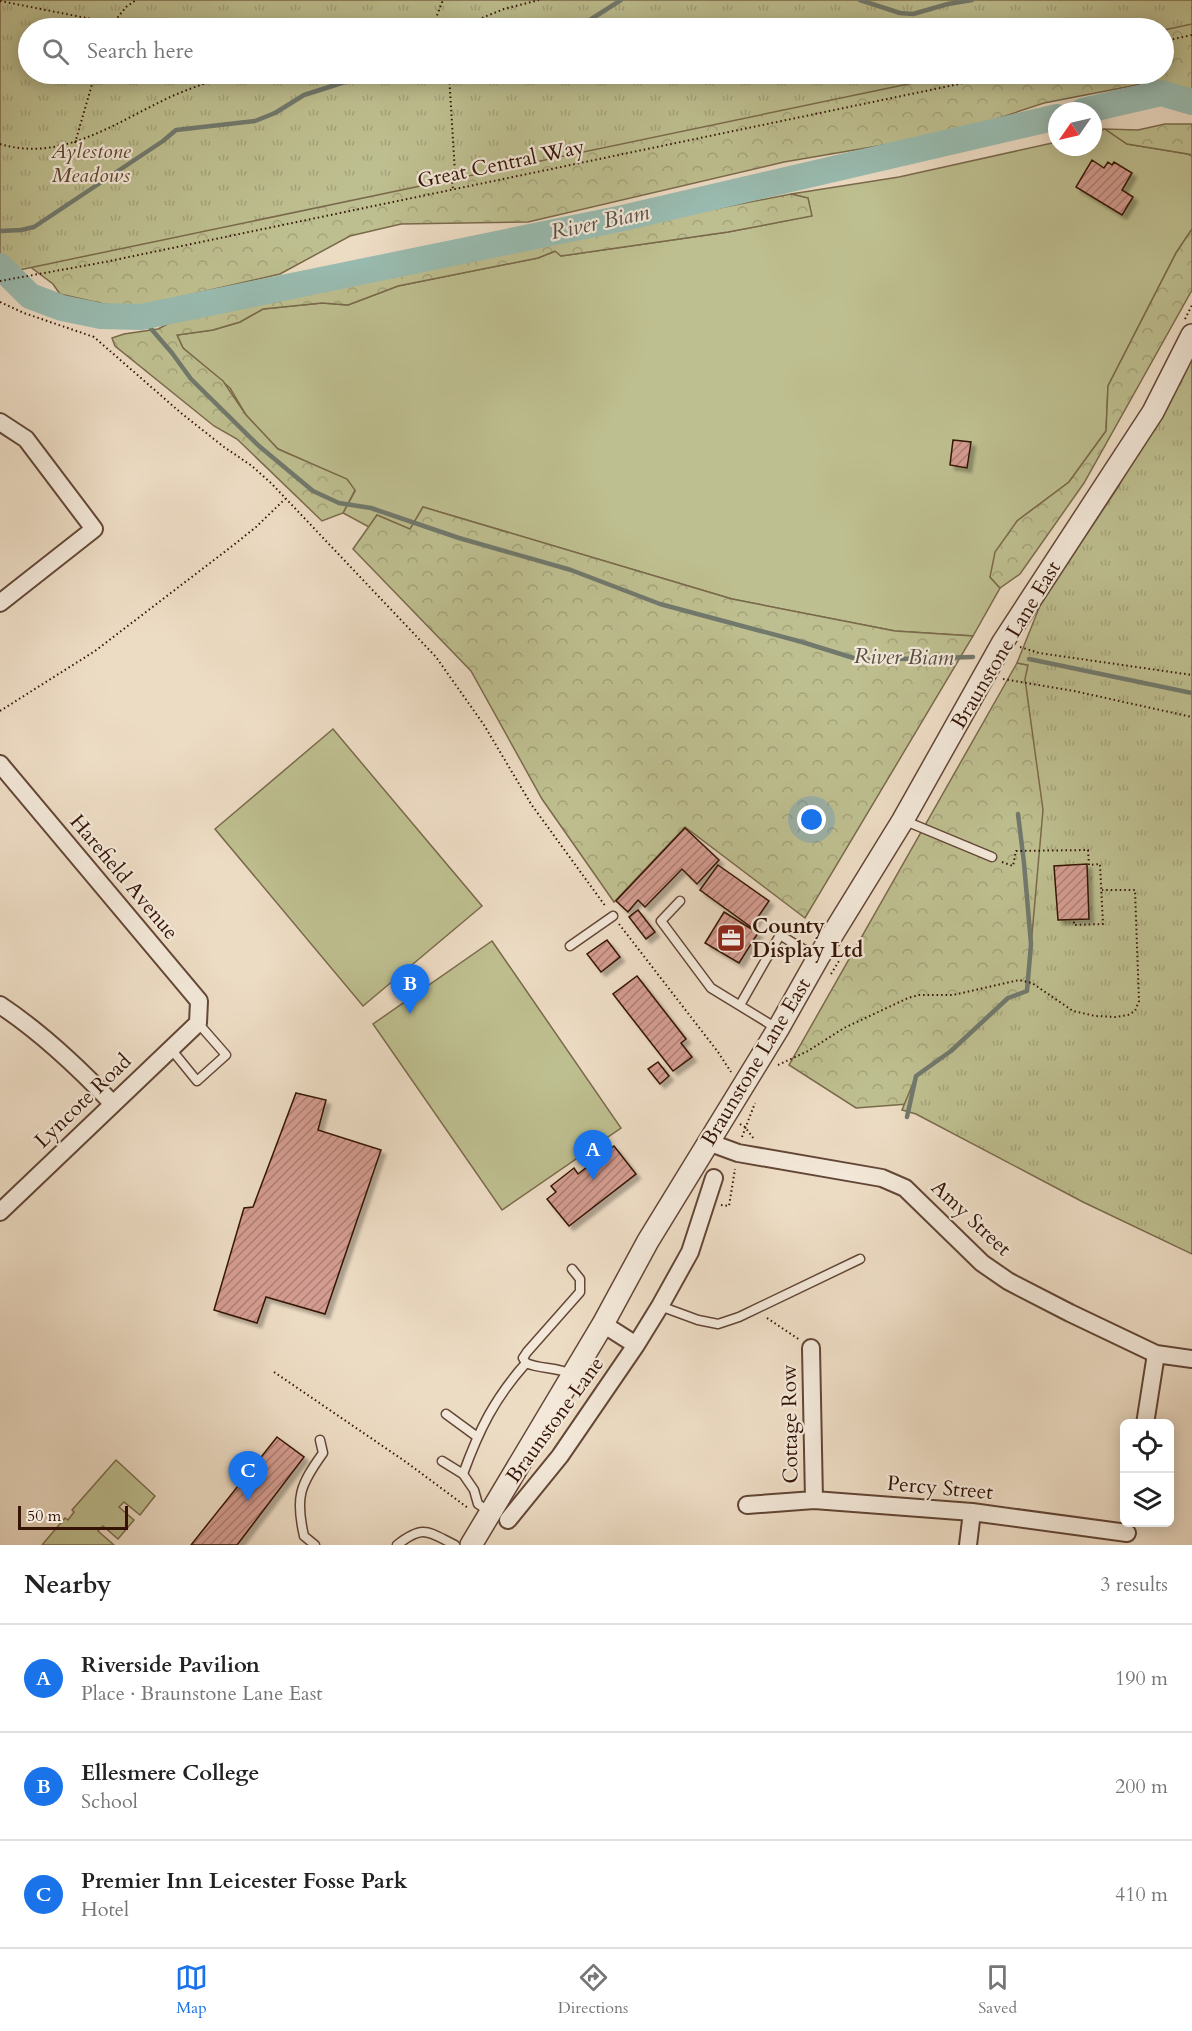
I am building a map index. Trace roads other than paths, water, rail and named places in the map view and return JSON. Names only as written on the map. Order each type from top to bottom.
[{"type":"street","name":"Braunstone Lane East","points":[[471,1545],[708,1142],[778,1029],[824,967],[903,820],[1004,642],[1153,412],[1192,334]]},
{"type":"street","points":[[0,422],[26,439],[94,529],[0,603]]},
{"type":"street","name":"Harefield Avenue","points":[[0,764],[199,1001],[198,1023]]},
{"type":"street","points":[[0,1005],[80,1069],[112,1103]]},
{"type":"street","name":"Lyncote Road","points":[[0,1212],[198,1023]]},
{"type":"street","name":"Amy Street","points":[[708,1142],[738,1153],[882,1178],[905,1188],[982,1263],[1008,1281],[1156,1354],[1192,1359]]},
{"type":"street","name":"Braunstone Lane","points":[[490,1515],[560,1455],[636,1345],[690,1252],[714,1178]]},
{"type":"street","points":[[603,1324],[636,1345]]},
{"type":"street","name":"Cottage Row","points":[[811,1348],[814,1500]]},
{"type":"street","points":[[1146,1419],[1156,1354]]},
{"type":"street","name":"Percy Street","points":[[747,1504],[814,1500],[972,1512],[1127,1534]]},
{"type":"street","points":[[968,1545],[972,1512]]},
{"type":"lane","points":[[903,820],[992,857]]},
{"type":"lane","points":[[680,901],[661,921],[711,988],[778,1029]]},
{"type":"lane","points":[[570,946],[613,916]]},
{"type":"lane","points":[[740,1005],[780,935],[824,967]]},
{"type":"lane","points":[[171,1049],[197,1081],[226,1055],[198,1023]]},
{"type":"lane","points":[[660,1306],[698,1320],[718,1324],[860,1259]]},
{"type":"lane","points":[[526,1364],[524,1358],[527,1352],[580,1292],[580,1279],[572,1269]]},
{"type":"lane","points":[[526,1364],[537,1368],[561,1368],[573,1375]]},
{"type":"lane","points":[[463,1474],[476,1436],[506,1386],[526,1364]]},
{"type":"lane","points":[[446,1414],[476,1436]]},
{"type":"lane","points":[[315,1545],[304,1536],[299,1502],[304,1480],[323,1453],[320,1440]]},
{"type":"lane","points":[[442,1461],[463,1474],[474,1490],[478,1504],[490,1515]]},
{"type":"lane","points":[[397,1545],[412,1534],[429,1531],[455,1545]]},
{"type":"waterway","points":[[593,18],[621,0]]},
{"type":"waterway","points":[[860,0],[900,13],[913,14],[972,0]]},
{"type":"waterway","points":[[0,231],[34,227],[176,130],[255,121],[275,113],[304,95],[339,84]]},
{"type":"waterway","name":"River Biam","points":[[1102,107],[1161,93],[1192,102]]},
{"type":"waterway","name":"River Biam","points":[[0,266],[30,296],[62,308],[101,316],[141,317],[623,218],[1048,119]]},
{"type":"waterway","name":"River Biam","points":[[141,317],[191,379],[259,446],[313,491],[339,503],[371,508],[459,538],[571,570],[660,604],[860,660],[973,657]]},
{"type":"waterway","name":"River Biam","points":[[1029,659],[1192,693]]},
{"type":"waterway","points":[[907,1117],[916,1076],[951,1051],[1008,998],[1027,991],[1031,944],[1018,814]]},
{"type":"place","name":"County Display Ltd","points":[[731,938]]},
{"type":"place","name":"Ellesmere College","points":[[410,1014]]},
{"type":"place","name":"Riverside Pavilion","points":[[593,1180]]},
{"type":"place","name":"Premier Inn Leicester Fosse Park","points":[[248,1501]]},
{"type":"park label","name":"Aylestone Meadows","points":[[91,163]]}]
